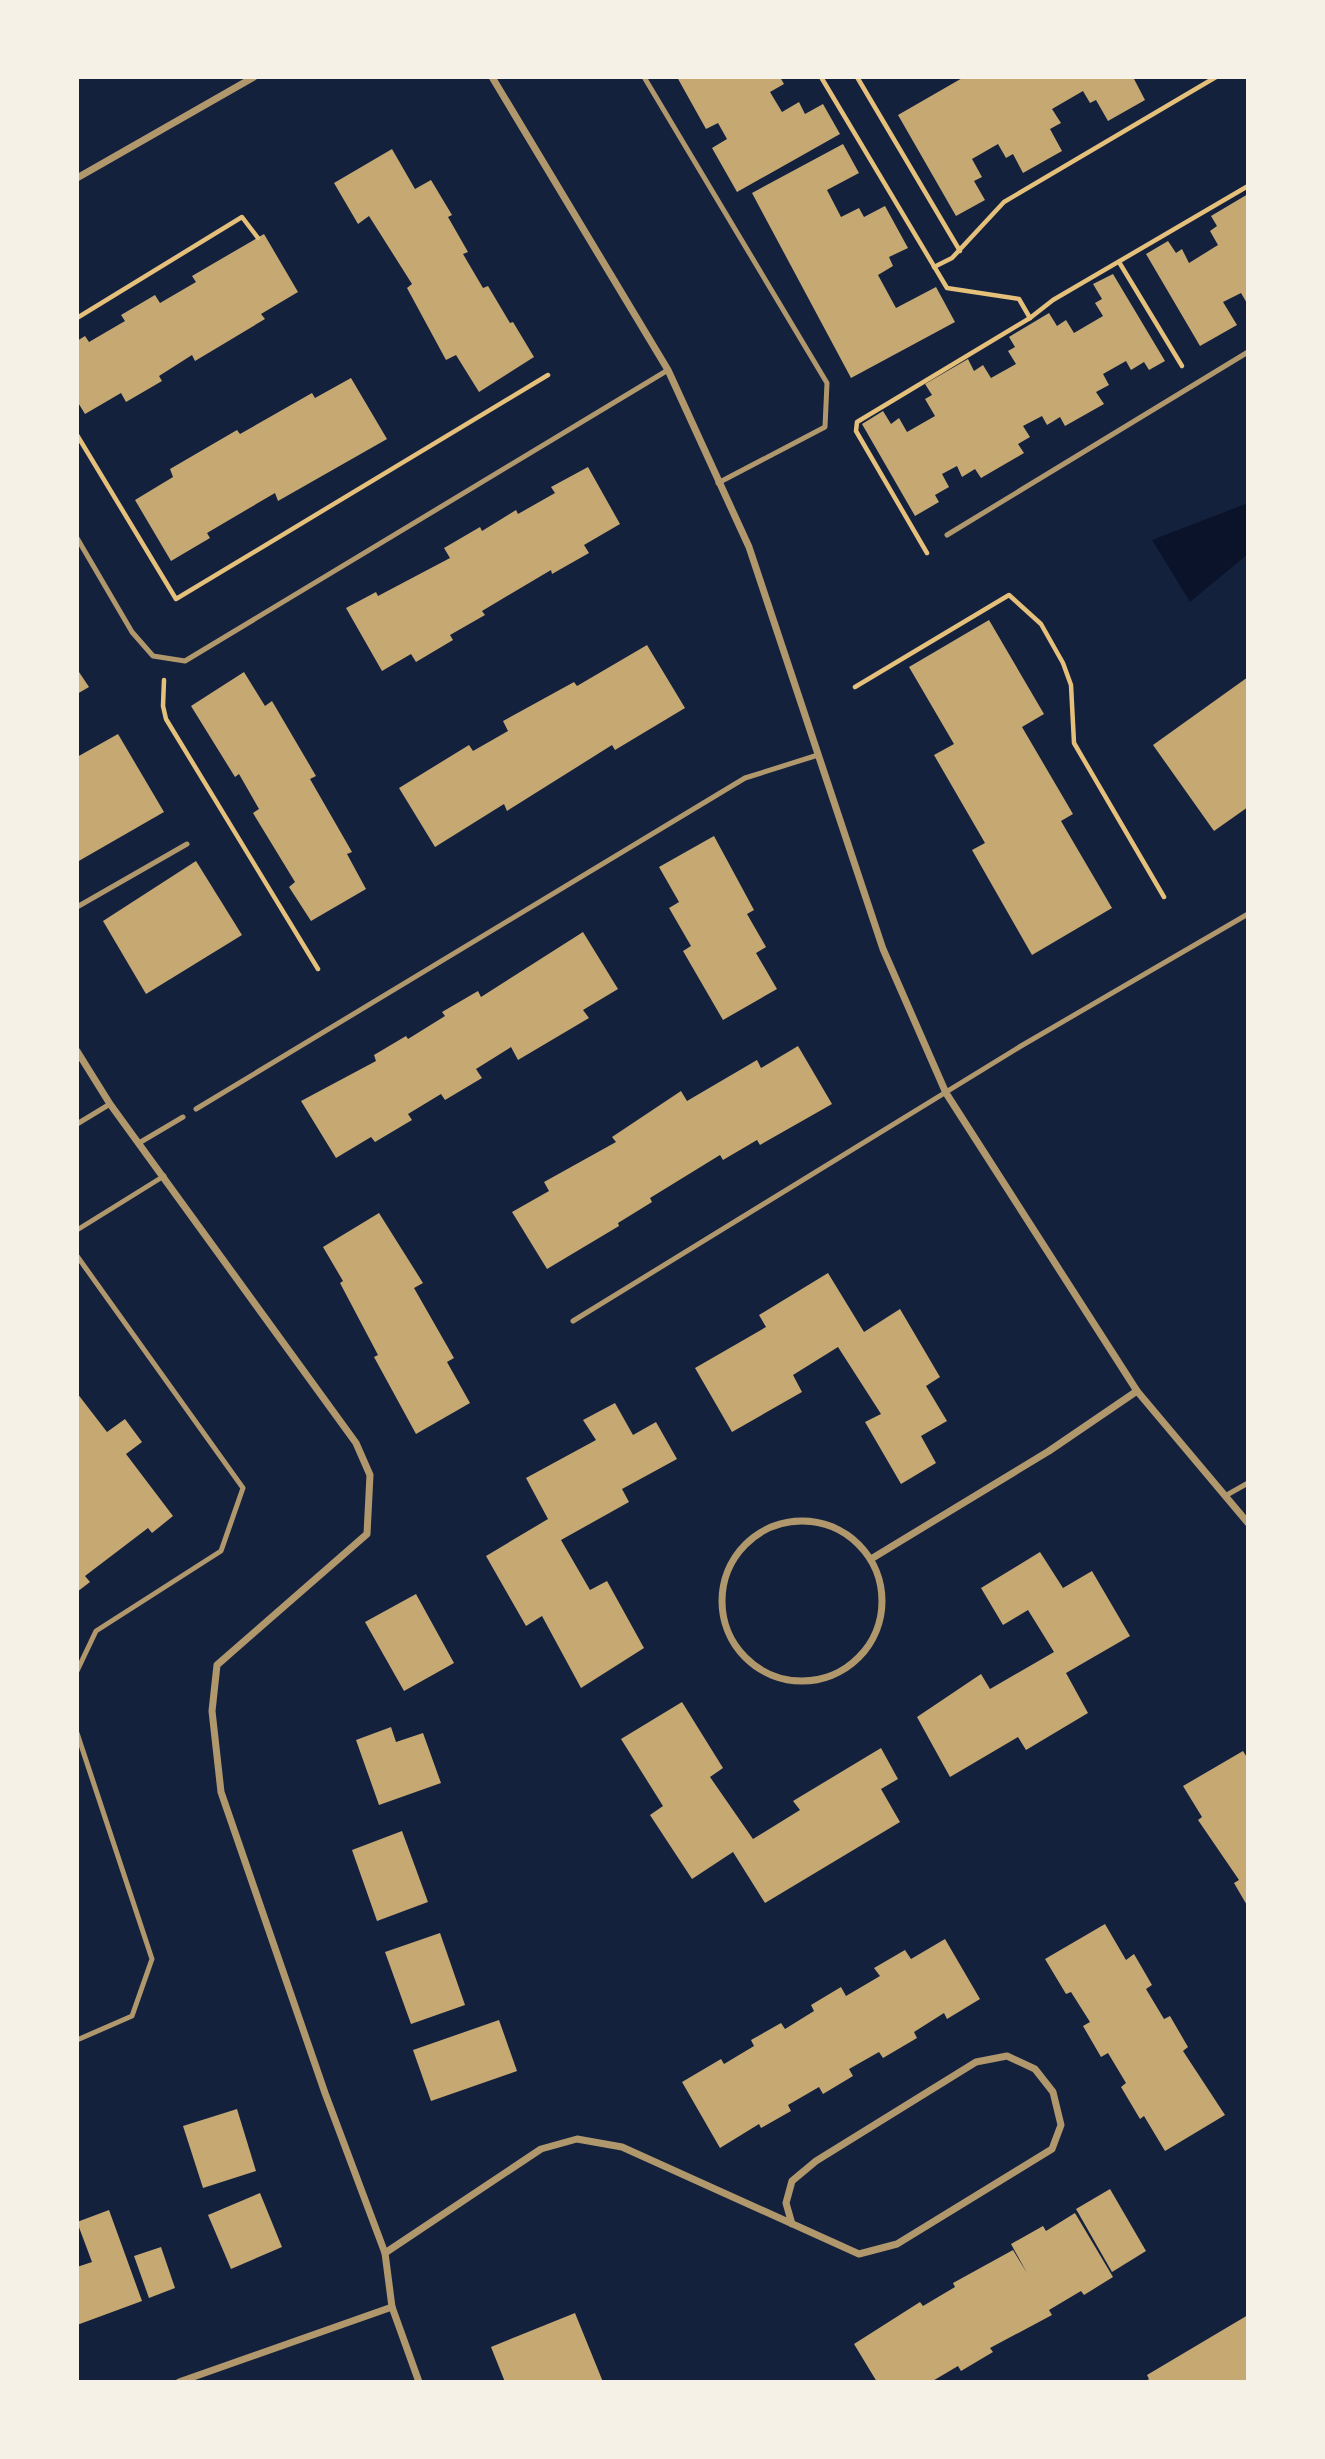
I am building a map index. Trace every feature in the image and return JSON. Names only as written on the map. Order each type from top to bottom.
[{"type":"street","points":[[77,178],[254,77]]},
{"type":"street","points":[[492,77],[668,370],[749,547],[883,949],[946,1093],[1137,1391],[1248,1524]]},
{"type":"street","points":[[77,1051],[110,1104],[356,1443],[370,1475],[367,1534],[217,1665],[212,1711],[221,1791],[325,2093],[385,2253],[392,2307],[419,2382]]},
{"type":"street","points":[[871,1559],[1049,1451],[1137,1391]]},
{"type":"street","points":[[790,1521],[821,1522],[850,1535],[871,1559],[881,1588],[880,1619],[867,1648],[844,1670],[814,1680],[782,1679],[754,1666],[733,1642],[722,1612],[723,1581],[737,1553],[760,1531],[790,1521]]},
{"type":"street","points":[[385,2253],[541,2149],[577,2140],[622,2147],[792,2224],[859,2254],[897,2244],[1052,2149],[1061,2125],[1053,2092],[1035,2069],[1007,2056],[976,2062],[817,2161],[792,2181],[786,2203],[792,2224]]},
{"type":"street","points":[[179,2382],[392,2307]]},
{"type":"lane","points":[[644,77],[827,383],[825,426],[718,483]]},
{"type":"lane","points":[[947,535],[1248,352]]},
{"type":"lane","points":[[77,538],[132,632],[153,656],[185,661],[668,370]]},
{"type":"lane","points":[[196,1109],[745,778],[818,755]]},
{"type":"lane","points":[[77,907],[187,844]]},
{"type":"lane","points":[[573,1321],[1021,1046],[1248,914]]},
{"type":"lane","points":[[77,1124],[110,1104]]},
{"type":"lane","points":[[139,1143],[183,1117]]},
{"type":"lane","points":[[77,1230],[164,1176]]},
{"type":"lane","points":[[77,1256],[243,1488],[221,1551],[96,1631],[77,1671]]},
{"type":"lane","points":[[1225,1496],[1248,1483]]},
{"type":"lane","points":[[77,1733],[80,1750],[152,1959],[132,2016],[77,2040]]},
{"type":"path","points":[[821,77],[947,288],[1020,299],[1030,318]]},
{"type":"path","points":[[857,77],[960,251]]},
{"type":"path","points":[[934,267],[960,251],[1004,202],[1216,77]]},
{"type":"path","points":[[927,553],[856,431],[857,422],[1030,318],[1053,300],[1248,186]]},
{"type":"path","points":[[77,318],[242,217],[258,238]]},
{"type":"path","points":[[1119,262],[1194,385]]},
{"type":"path","points":[[77,435],[176,599],[548,375]]},
{"type":"path","points":[[855,687],[1009,595],[1015,604],[1041,624],[1063,663],[1071,685],[1074,743],[1164,897]]},
{"type":"path","points":[[166,658],[162,695],[166,719],[318,969]]},
{"type":"water","points":[[1248,503],[1248,554],[1190,602],[1152,540]]},
{"type":"building","points":[[677,77],[780,77],[784,84],[770,92],[782,112],[799,102],[805,114],[823,104],[840,134],[737,192],[712,148],[727,139],[718,123],[706,129]]},
{"type":"building","points":[[964,77],[1133,77],[1145,100],[1108,121],[1096,100],[1090,103],[1083,91],[1052,109],[1061,123],[1050,129],[1062,151],[1023,173],[1013,154],[1006,158],[998,144],[972,159],[982,177],[974,181],[985,200],[956,216],[898,115]]},
{"type":"building","points":[[843,144],[859,173],[827,190],[841,217],[859,208],[864,217],[885,206],[908,248],[889,257],[893,266],[878,275],[896,308],[936,287],[955,322],[851,378],[752,193]]},
{"type":"building","points":[[392,149],[415,189],[431,180],[452,215],[448,217],[468,252],[463,254],[483,288],[488,286],[534,357],[479,392],[456,355],[446,360],[407,288],[412,284],[369,216],[358,224],[334,183]]},
{"type":"building","points":[[1248,194],[1248,305],[1241,293],[1223,302],[1237,325],[1200,346],[1146,254],[1168,241],[1176,253],[1182,249],[1189,263],[1218,245],[1210,231],[1217,226],[1211,216]]},
{"type":"building","points":[[264,234],[298,292],[261,314],[265,319],[195,361],[192,355],[159,376],[162,381],[126,402],[121,393],[85,414],[77,401],[77,341],[85,336],[89,342],[125,321],[121,315],[155,295],[160,303],[196,282],[192,276]]},
{"type":"building","points":[[1113,274],[1165,361],[1149,370],[1144,362],[1131,370],[1126,361],[1103,374],[1109,385],[1096,392],[1104,404],[1065,426],[1060,417],[1047,425],[1042,416],[1023,426],[1030,437],[1018,444],[1024,453],[981,478],[975,469],[962,477],[957,466],[942,474],[949,487],[935,495],[939,502],[915,516],[862,424],[883,411],[891,424],[899,418],[907,432],[935,416],[925,399],[932,395],[925,384],[968,359],[974,371],[983,365],[991,378],[1016,364],[1008,351],[1015,347],[1009,337],[1049,313],[1057,326],[1066,320],[1074,333],[1103,316],[1095,303],[1102,299],[1093,284]]},
{"type":"building","points":[[351,378],[387,439],[278,501],[275,493],[207,533],[210,538],[171,561],[135,500],[173,477],[170,469],[237,430],[240,434],[312,393],[315,398]]},
{"type":"building","points":[[588,467],[620,524],[584,545],[589,553],[552,574],[551,570],[482,611],[485,615],[450,635],[453,640],[416,662],[411,654],[382,671],[346,608],[376,592],[378,596],[450,558],[444,548],[480,527],[482,531],[516,510],[518,514],[555,493],[551,487]]},
{"type":"building","points":[[989,620],[1044,714],[1022,727],[1073,814],[1061,821],[1112,908],[1032,955],[972,850],[985,843],[934,755],[954,744],[909,667]]},
{"type":"building","points":[[647,645],[685,708],[615,750],[612,745],[507,811],[504,804],[435,847],[399,788],[469,745],[473,751],[508,731],[503,721],[574,682],[577,686]]},
{"type":"building","points":[[77,669],[89,687],[77,694]]},
{"type":"building","points":[[244,672],[265,706],[272,701],[316,776],[310,779],[352,852],[347,854],[366,889],[311,921],[289,887],[295,882],[253,813],[259,809],[239,774],[235,777],[191,706]]},
{"type":"building","points":[[1248,677],[1248,807],[1214,831],[1153,745]]},
{"type":"building","points":[[118,734],[164,812],[77,862],[77,757]]},
{"type":"building","points":[[714,836],[754,910],[747,914],[766,947],[756,953],[777,989],[723,1020],[683,951],[691,946],[669,908],[679,902],[659,867]]},
{"type":"building","points":[[196,861],[242,935],[146,994],[103,921]]},
{"type":"building","points":[[583,932],[618,989],[583,1010],[589,1018],[518,1060],[511,1047],[476,1069],[482,1078],[445,1100],[441,1094],[408,1114],[412,1120],[375,1142],[371,1137],[336,1158],[301,1101],[376,1061],[374,1055],[406,1036],[408,1039],[445,1016],[442,1012],[478,991],[481,997]]},
{"type":"building","points":[[798,1046],[832,1104],[760,1145],[757,1140],[723,1160],[720,1155],[650,1198],[652,1202],[618,1223],[619,1226],[547,1269],[512,1212],[549,1191],[544,1182],[616,1142],[612,1137],[681,1091],[687,1101],[757,1060],[761,1068]]},
{"type":"building","points":[[379,1213],[423,1283],[414,1288],[454,1358],[447,1362],[470,1403],[416,1434],[374,1357],[378,1355],[340,1283],[343,1281],[323,1247]]},
{"type":"building","points":[[828,1273],[864,1332],[900,1309],[940,1377],[926,1386],[947,1421],[921,1436],[936,1463],[901,1484],[865,1422],[881,1414],[838,1347],[793,1375],[802,1392],[732,1432],[695,1368],[766,1327],[759,1315]]},
{"type":"building","points":[[77,1393],[107,1432],[125,1419],[142,1442],[126,1454],[173,1516],[152,1533],[148,1528],[85,1576],[90,1582],[77,1592]]},
{"type":"building","points":[[615,1403],[633,1435],[656,1422],[677,1459],[622,1489],[629,1502],[561,1540],[590,1590],[607,1581],[644,1648],[581,1688],[542,1616],[526,1626],[486,1556],[548,1519],[526,1478],[596,1440],[583,1420]]},
{"type":"building","points":[[1040,1552],[1063,1588],[1092,1571],[1130,1636],[1066,1673],[1088,1713],[1026,1750],[1018,1737],[950,1777],[917,1717],[981,1674],[990,1689],[1054,1652],[1028,1610],[1003,1625],[981,1588]]},
{"type":"building","points":[[416,1594],[454,1663],[404,1691],[365,1622]]},
{"type":"building","points":[[682,1702],[723,1768],[710,1777],[753,1839],[800,1810],[793,1801],[881,1748],[898,1779],[881,1789],[900,1822],[765,1903],[733,1852],[692,1879],[650,1815],[663,1806],[621,1739]]},
{"type":"building","points":[[391,1727],[396,1742],[423,1733],[441,1783],[379,1805],[356,1740]]},
{"type":"building","points":[[1243,1751],[1248,1759],[1248,1907],[1234,1883],[1239,1880],[1198,1820],[1202,1817],[1183,1786]]},
{"type":"building","points":[[402,1831],[428,1902],[377,1921],[352,1850]]},
{"type":"building","points":[[1105,1924],[1126,1960],[1134,1954],[1152,1985],[1146,1989],[1164,2019],[1170,2016],[1188,2047],[1183,2051],[1225,2115],[1165,2151],[1144,2116],[1140,2119],[1121,2087],[1126,2083],[1108,2053],[1101,2057],[1083,2026],[1090,2022],[1071,1992],[1066,1994],[1045,1959]]},
{"type":"building","points":[[440,1933],[465,2005],[411,2024],[385,1952]]},
{"type":"building","points":[[945,1939],[980,1999],[947,2019],[944,2013],[914,2032],[917,2038],[883,2058],[879,2052],[849,2069],[853,2076],[823,2094],[819,2087],[788,2105],[791,2111],[761,2128],[759,2124],[720,2148],[682,2082],[721,2059],[724,2064],[754,2046],[751,2040],[781,2023],[785,2029],[814,2011],[811,2005],[841,1987],[846,1996],[880,1976],[874,1968],[905,1950],[911,1959]]},
{"type":"building","points":[[499,2020],[517,2071],[431,2101],[413,2050]]},
{"type":"building","points":[[237,2109],[256,2171],[203,2188],[183,2126]]},
{"type":"building","points":[[1110,2189],[1146,2251],[1112,2272],[1076,2209]]},
{"type":"building","points":[[260,2193],[282,2247],[231,2269],[208,2215]]},
{"type":"building","points":[[109,2210],[142,2301],[77,2325],[77,2267],[92,2262],[77,2222]]},
{"type":"building","points":[[1075,2213],[1113,2277],[1084,2295],[1081,2291],[1049,2310],[1052,2315],[990,2348],[993,2352],[961,2371],[958,2366],[931,2382],[877,2382],[854,2344],[920,2302],[923,2306],[955,2287],[953,2283],[1013,2250],[1027,2273],[1011,2244],[1043,2226],[1046,2231]]},
{"type":"building","points":[[161,2247],[175,2288],[149,2298],[134,2256]]},
{"type":"building","points":[[575,2313],[603,2382],[505,2382],[491,2347]]},
{"type":"building","points":[[1248,2315],[1248,2382],[1145,2382],[1149,2379],[1147,2375]]}]
